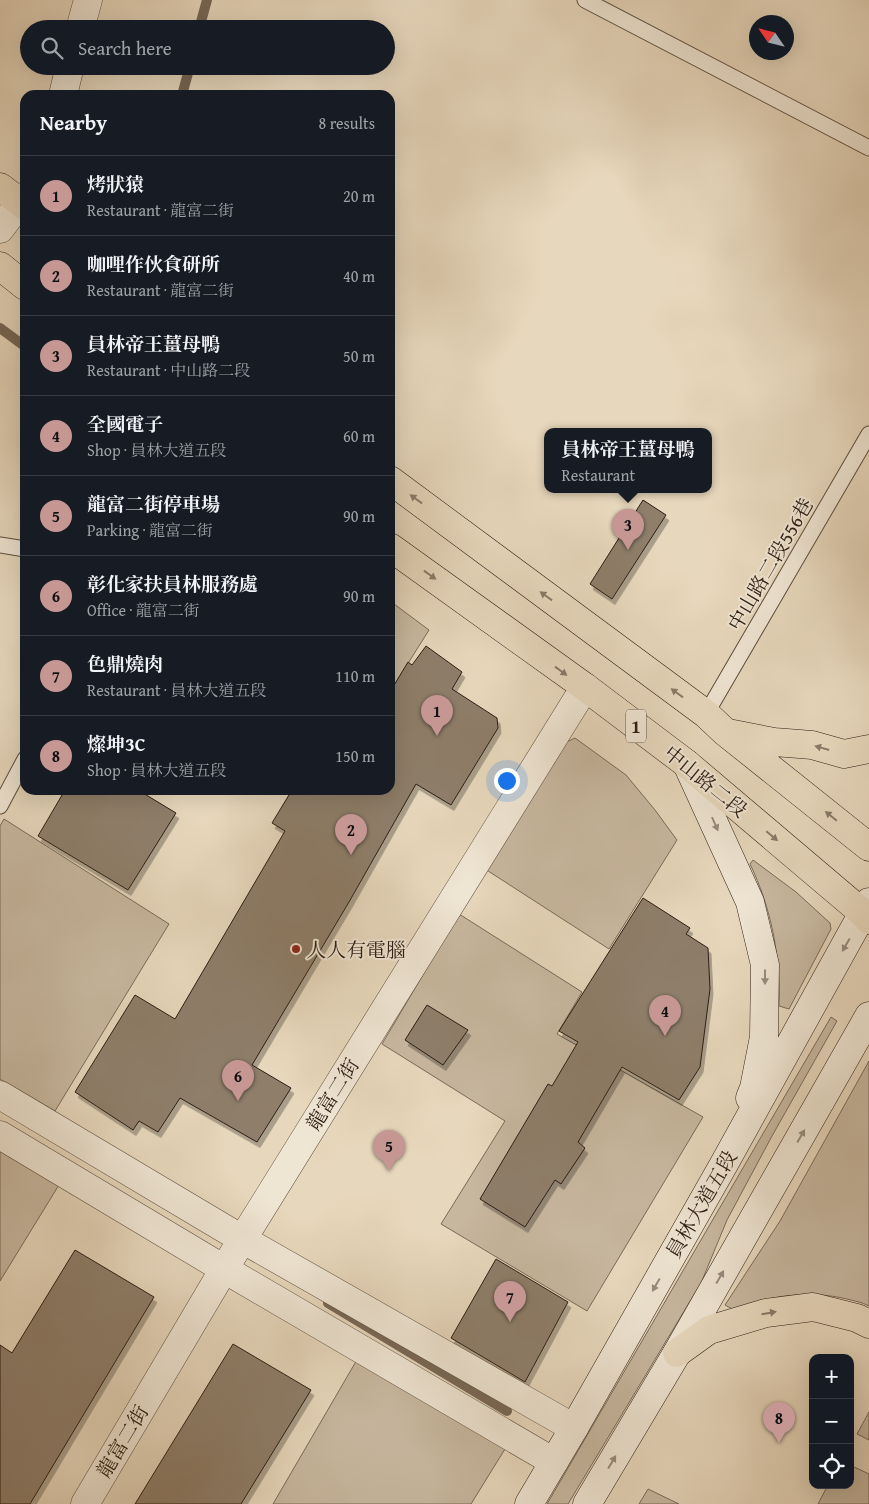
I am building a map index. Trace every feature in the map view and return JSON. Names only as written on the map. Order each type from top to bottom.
[{"type":"main road","points":[[0,266],[20,282]]},
{"type":"main road","points":[[395,484],[716,723],[869,846]]},
{"type":"main road","name":"中山路二段","points":[[395,551],[687,764],[867,912]]},
{"type":"main road","points":[[716,723],[774,742],[812,745],[844,754],[869,749]]},
{"type":"main road","points":[[677,1353],[709,1330],[766,1313],[813,1308],[857,1318],[869,1324]]},
{"type":"street","points":[[82,20],[88,0]]},
{"type":"street","points":[[64,90],[68,75]]},
{"type":"street","points":[[0,229],[18,198]]},
{"type":"street","name":"龍富二街","points":[[85,1504],[242,1239],[585,688]]},
{"type":"street","points":[[687,764],[750,902],[765,965],[764,1037],[756,1079],[724,1164]]},
{"type":"street","name":"員林大道五段","points":[[529,1504],[867,912]]},
{"type":"street","points":[[586,1504],[677,1353],[869,1016]]},
{"type":"street","points":[[0,1095],[242,1239],[574,1428]]},
{"type":"street","points":[[0,1135],[224,1269],[554,1462]]},
{"type":"lane","points":[[585,0],[869,148]]},
{"type":"lane","name":"中山路二段556巷","points":[[716,723],[869,434]]},
{"type":"lane","points":[[0,545],[20,549]]},
{"type":"lane","points":[[2,797],[20,767]]},
{"type":"shaded area","points":[[395,605],[429,630],[395,684]]},
{"type":"shaded area","points":[[575,738],[626,775],[677,840],[609,949],[485,869],[560,745]]},
{"type":"shaded area","points":[[4,819],[169,924],[55,1111],[0,1079],[0,826]]},
{"type":"shaded area","points":[[753,860],[796,892],[830,923],[831,929],[789,1009],[779,1006],[778,970],[773,933],[764,898],[750,864]]},
{"type":"shaded area","points":[[459,914],[582,992],[557,1034],[703,1117],[587,1311],[441,1224],[505,1121],[382,1044]]},
{"type":"shaded area","points":[[831,1017],[837,1021],[727,1220],[701,1283],[568,1504],[547,1504]]},
{"type":"shaded area","points":[[869,1061],[869,1306],[847,1299],[818,1295],[775,1298],[734,1310],[725,1305],[780,1221]]},
{"type":"shaded area","points":[[0,1143],[62,1180],[0,1281]]},
{"type":"shaded area","points":[[358,1358],[505,1449],[471,1504],[273,1504]]},
{"type":"shaded area","points":[[869,1412],[869,1440],[857,1434]]},
{"type":"shaded area","points":[[854,1467],[869,1474],[869,1504],[818,1504],[826,1489],[854,1489]]},
{"type":"shaded area","points":[[648,1489],[679,1504],[639,1504]]},
{"type":"building","points":[[643,500],[666,515],[612,599],[590,584]]},
{"type":"building","points":[[426,646],[462,672],[452,689],[497,718],[498,728],[451,805],[416,784],[349,902],[252,1065],[291,1088],[257,1142],[180,1098],[158,1132],[139,1121],[133,1130],[75,1092],[135,995],[175,1019],[285,831],[272,823],[289,795],[395,795],[395,684],[408,662],[412,665]]},
{"type":"building","points":[[62,795],[146,795],[176,813],[128,890],[38,836]]},
{"type":"building","points":[[643,898],[690,928],[686,934],[708,948],[710,989],[700,1067],[679,1100],[622,1067],[578,1142],[585,1148],[561,1184],[555,1180],[525,1227],[480,1199],[548,1084],[552,1086],[578,1042],[559,1031]]},
{"type":"building","points":[[427,1005],[468,1030],[443,1065],[405,1040]]},
{"type":"building","points":[[75,1250],[154,1297],[30,1504],[0,1504],[0,1345],[12,1353]]},
{"type":"building","points":[[496,1259],[568,1302],[525,1382],[451,1338]]},
{"type":"building","points":[[233,1344],[311,1390],[241,1504],[135,1504]]},
{"type":"waterway","points":[[201,20],[207,0]]},
{"type":"waterway","points":[[183,90],[188,75]]},
{"type":"waterway","points":[[0,328],[20,343]]},
{"type":"waterway","points":[[328,1303],[507,1411]]},
{"type":"place","name":"員林帝王薑母鴨","points":[[628,550]]},
{"type":"place","name":"烤狀猿","points":[[437,736]]},
{"type":"place","name":"咖哩作伙食研所","points":[[351,855]]},
{"type":"place","name":"人人有電腦","points":[[296,949]]},
{"type":"place","name":"全國電子","points":[[665,1036]]},
{"type":"place","name":"彰化家扶員林服務處","points":[[238,1101]]},
{"type":"place","name":"龍富二街停車場","points":[[389,1171]]},
{"type":"place","name":"色鼎燒肉","points":[[510,1322]]},
{"type":"place","name":"燦坤3C","points":[[779,1443]]}]
